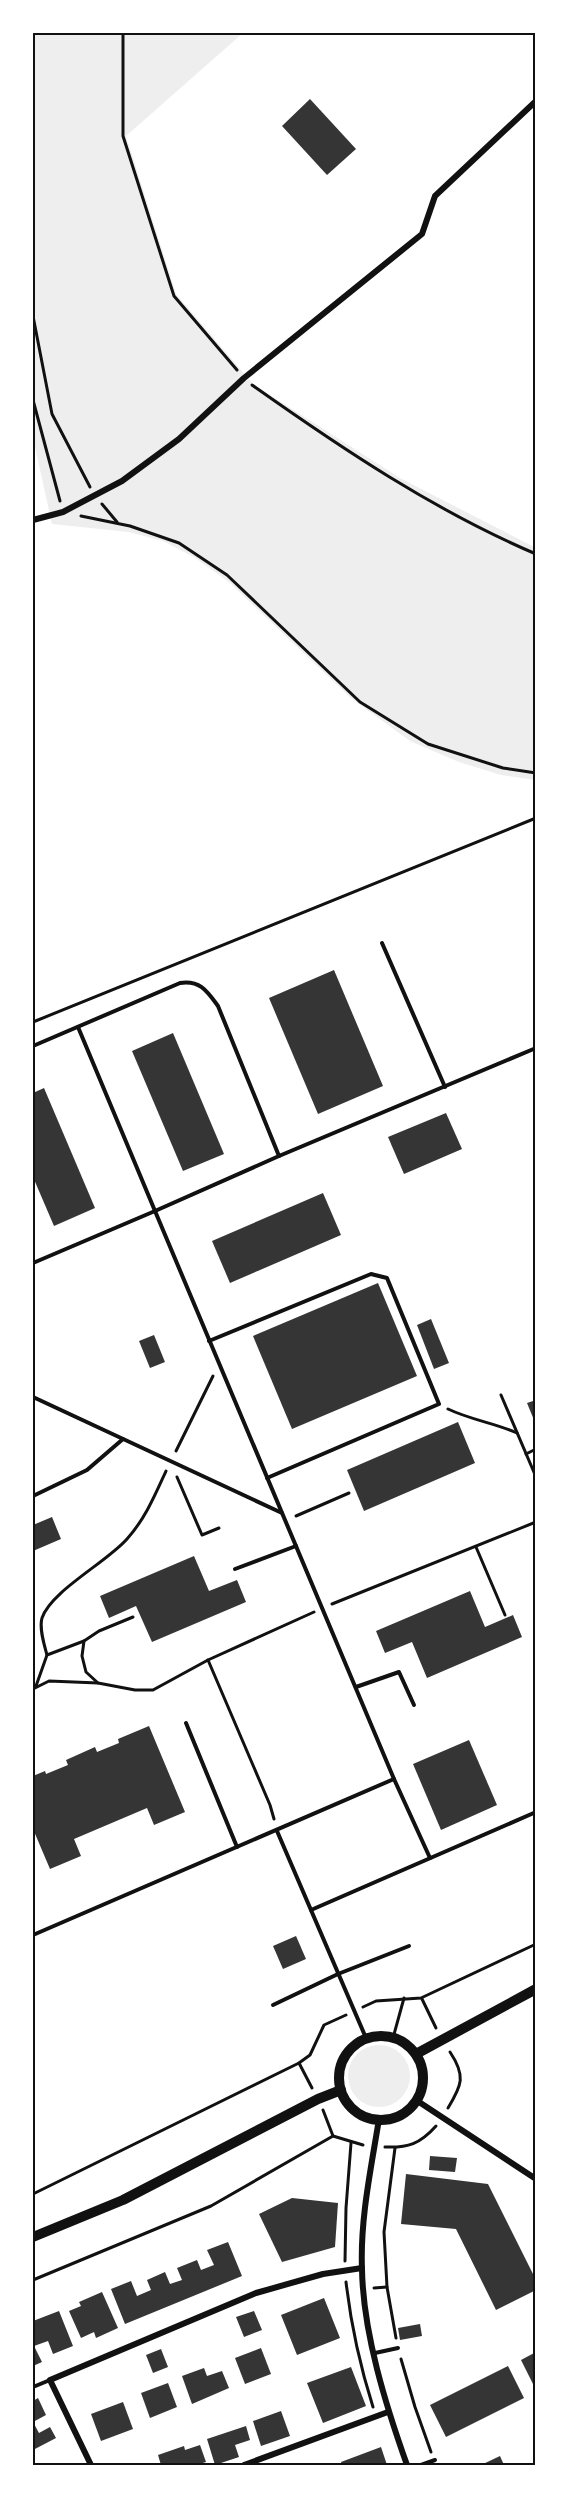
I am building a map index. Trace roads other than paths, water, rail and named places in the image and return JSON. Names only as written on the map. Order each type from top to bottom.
[{"type":"main road","points":[[416,2054],[536,1989]]},
{"type":"main road","points":[[380,2036],[393,2038],[406,2044],[416,2054],[422,2077],[421,2089],[416,2100],[400,2115],[378,2119],[355,2111],[341,2090],[339,2078],[346,2054],[366,2038],[380,2036]]},
{"type":"main road","points":[[33,2237],[123,2200],[318,2099],[341,2090]]},
{"type":"street","points":[[33,520],[63,512],[122,480],[179,439],[244,378],[422,234],[435,196],[536,101]]},
{"type":"street","points":[[416,2100],[536,2179]]},
{"type":"street","points":[[378,2119],[367,2197],[362,2268],[375,2353],[388,2412],[407,2465]]},
{"type":"street","points":[[91,2465],[50,2380],[256,2294],[323,2274],[362,2268]]},
{"type":"street","points":[[244,2465],[388,2412]]},
{"type":"lane","points":[[382,943],[445,1087]]},
{"type":"lane","points":[[33,1046],[180,982],[192,981],[205,987],[218,1006],[279,1156]]},
{"type":"lane","points":[[78,1027],[394,1779],[430,1858]]},
{"type":"lane","points":[[33,1263],[536,1048]]},
{"type":"lane","points":[[209,1341],[371,1274],[387,1278],[439,1404],[267,1478]]},
{"type":"lane","points":[[33,1397],[282,1513]]},
{"type":"lane","points":[[33,1496],[87,1470],[123,1439]]},
{"type":"lane","points":[[236,1569],[296,1546]]},
{"type":"lane","points":[[356,1688],[399,1672],[414,1705]]},
{"type":"lane","points":[[186,1723],[237,1847]]},
{"type":"lane","points":[[33,1934],[394,1779]]},
{"type":"lane","points":[[311,1910],[536,1812]]},
{"type":"lane","points":[[277,1831],[366,2038]]},
{"type":"lane","points":[[273,2006],[338,1974],[409,1947]]},
{"type":"lane","points":[[375,2353],[398,2348]]},
{"type":"lane","points":[[33,2387],[50,2380]]},
{"type":"lane","points":[[421,2465],[435,2460]]}]
